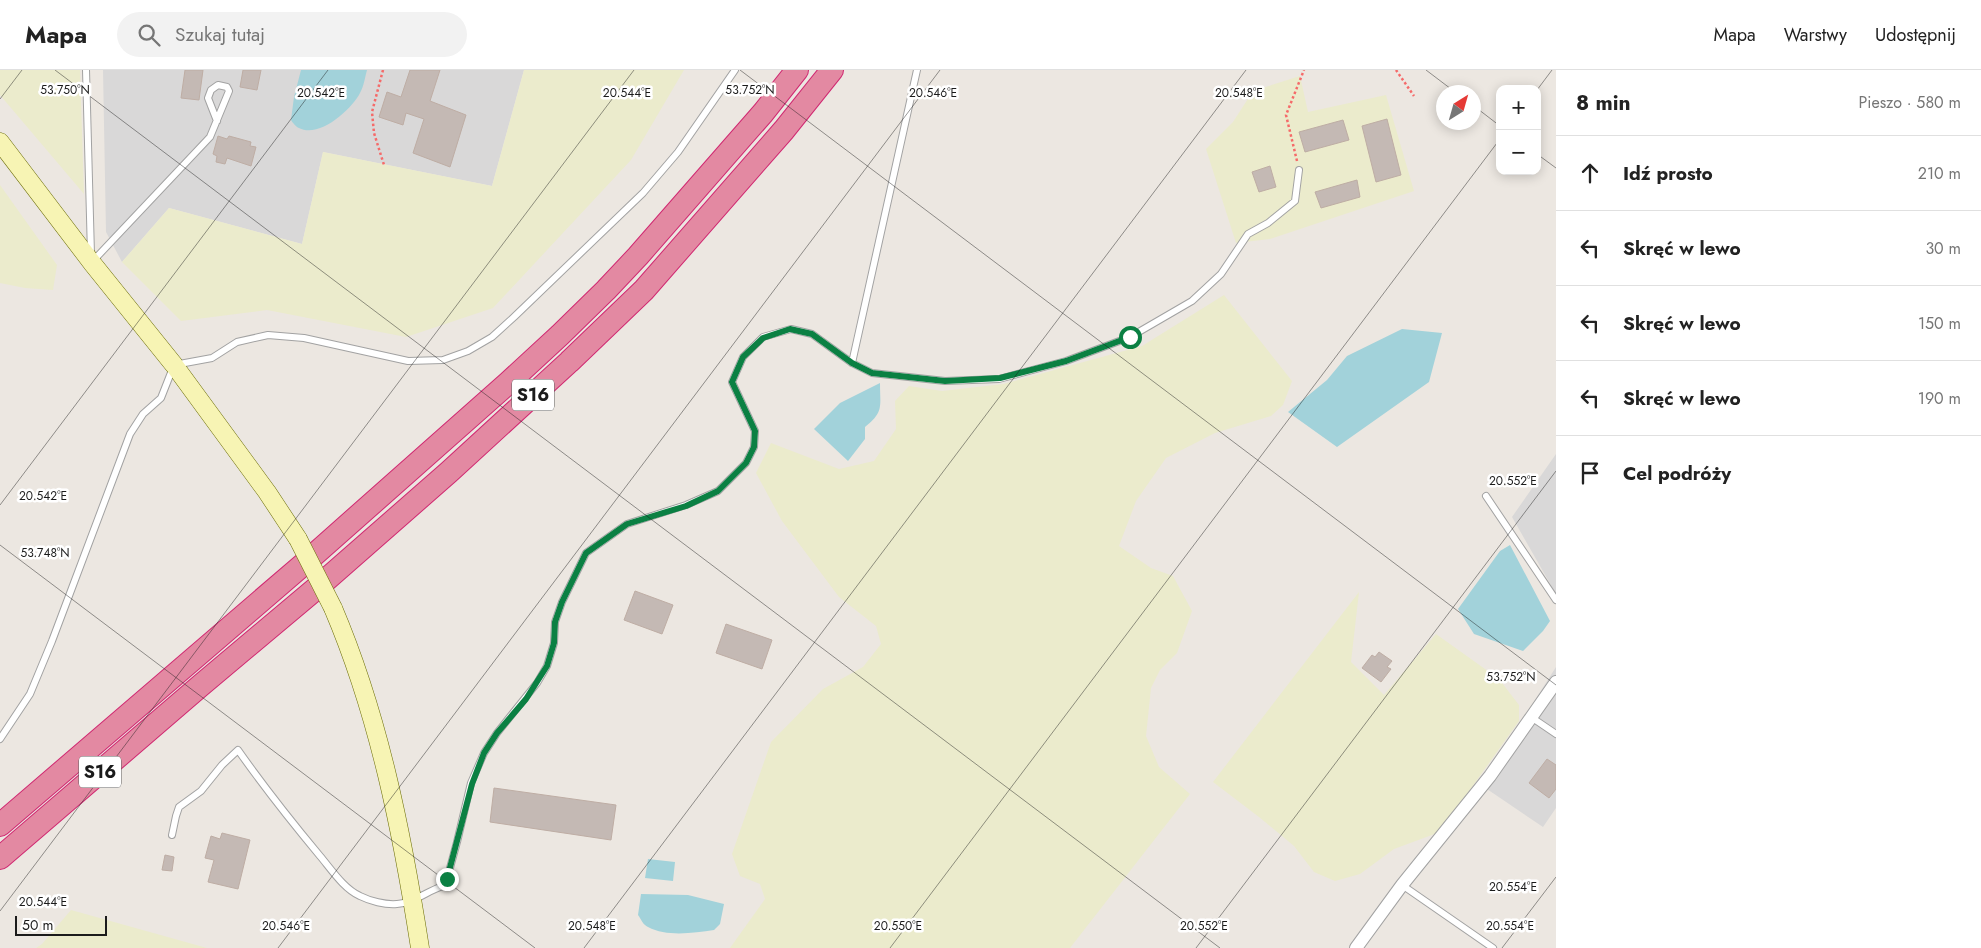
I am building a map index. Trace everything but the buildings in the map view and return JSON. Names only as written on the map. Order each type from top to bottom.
[{"type":"highway","name":"S16","points":[[0,825],[306,562],[560,335],[638,256],[763,113],[797,70]]},
{"type":"highway","name":"S16","points":[[0,858],[319,586],[456,466],[556,374],[644,290],[784,130],[832,70]]},
{"type":"street","points":[[0,142],[92,263],[174,365],[267,492],[298,539],[333,608],[361,679],[384,758],[420,948]]},
{"type":"street","points":[[1356,948],[1402,885],[1490,776],[1556,682]]},
{"type":"lane","points":[[86,70],[92,263]]},
{"type":"lane","points":[[0,739],[30,694],[52,641],[130,434],[143,414],[161,398],[174,365],[212,358],[237,342],[268,336],[304,338],[408,361],[443,360],[468,351],[492,337],[642,193],[678,152],[735,70]]},
{"type":"lane","points":[[852,363],[917,70]]},
{"type":"lane","points":[[92,263],[210,137],[217,121],[229,91],[227,87],[218,85],[210,90],[208,98],[217,121]]},
{"type":"lane","points":[[172,835],[179,807],[202,791],[222,765],[238,750],[263,787],[342,882],[359,896],[382,903],[396,904],[412,901],[433,889],[443,886],[447,879],[472,784],[484,753],[497,733],[526,699],[547,666],[554,643],[555,622],[562,602],[586,553],[627,524],[686,506],[718,491],[746,463],[754,447],[755,431],[732,382],[743,357],[763,338],[790,329],[812,334],[852,363],[872,373],[945,381],[1000,378],[1066,361],[1130,337],[1192,301],[1221,274],[1248,234],[1268,223],[1295,201],[1299,170]]},
{"type":"lane","points":[[1486,496],[1556,600]]},
{"type":"lane","points":[[1531,717],[1556,734]]},
{"type":"lane","points":[[1402,885],[1493,948]]},
{"type":"path","points":[[383,70],[372,112],[374,133],[384,165]]},
{"type":"path","points":[[1299,170],[1286,116],[1304,70]]},
{"type":"path","points":[[1396,70],[1414,96]]},
{"type":"shaded area","points":[[103,70],[524,70],[492,186],[323,152],[302,244],[169,208],[122,262],[106,232]]},
{"type":"shaded area","points":[[1556,454],[1556,594],[1512,517]]},
{"type":"shaded area","points":[[1556,667],[1556,808],[1543,827],[1481,785]]},
{"type":"green space","points":[[0,70],[80,70],[84,194],[0,95]]},
{"type":"green space","points":[[524,70],[684,70],[631,160],[493,308],[406,337],[267,310],[181,321],[122,262],[169,208],[302,244],[323,152],[492,186]]},
{"type":"green space","points":[[1300,76],[1308,112],[1386,95],[1414,191],[1270,239],[1236,243],[1206,149],[1233,122],[1253,91]]},
{"type":"green space","points":[[0,185],[57,265],[53,290],[25,288],[0,283]]},
{"type":"green space","points":[[1224,295],[1292,381],[1283,405],[1271,416],[1215,433],[1166,458],[1136,501],[1119,546],[1151,568],[1173,576],[1192,611],[1177,653],[1160,670],[1151,688],[1146,736],[1159,767],[1190,794],[1070,948],[730,948],[765,899],[760,884],[740,876],[732,854],[771,742],[823,689],[863,667],[881,644],[876,626],[839,597],[782,521],[756,473],[771,443],[839,469],[874,461],[896,429],[895,401],[909,386],[942,391],[1003,384],[1142,346]]},
{"type":"green space","points":[[1359,592],[1351,662],[1384,695],[1436,634],[1499,679],[1519,705],[1519,721],[1440,832],[1394,849],[1360,874],[1335,881],[1314,872],[1294,846],[1213,782]]},
{"type":"green space","points":[[71,910],[207,948],[36,948],[42,944]]},
{"type":"water","points":[[301,70],[367,70],[361,90],[350,107],[325,126],[307,130],[298,127],[291,120],[294,97]]},
{"type":"water","points":[[1402,329],[1442,333],[1429,382],[1337,447],[1288,412],[1327,380],[1347,356]]},
{"type":"water","points":[[880,383],[880,408],[878,413],[865,427],[865,439],[848,461],[814,429],[840,403]]},
{"type":"water","points":[[1510,545],[1550,621],[1523,651],[1474,634],[1458,609],[1500,551]]},
{"type":"water","points":[[648,859],[675,862],[673,881],[645,878]]},
{"type":"water","points":[[641,894],[688,895],[724,904],[720,924],[714,930],[698,932],[672,933],[655,930],[645,925],[638,915]]},
{"type":"route","points":[[447,879],[472,784],[484,753],[497,733],[526,699],[547,666],[554,643],[555,622],[573,576],[586,553],[627,524],[686,506],[718,491],[746,463],[754,447],[755,431],[732,382],[743,357],[763,338],[790,329],[812,334],[852,363],[872,373],[945,381],[1000,378],[1066,361],[1130,337]]}]
